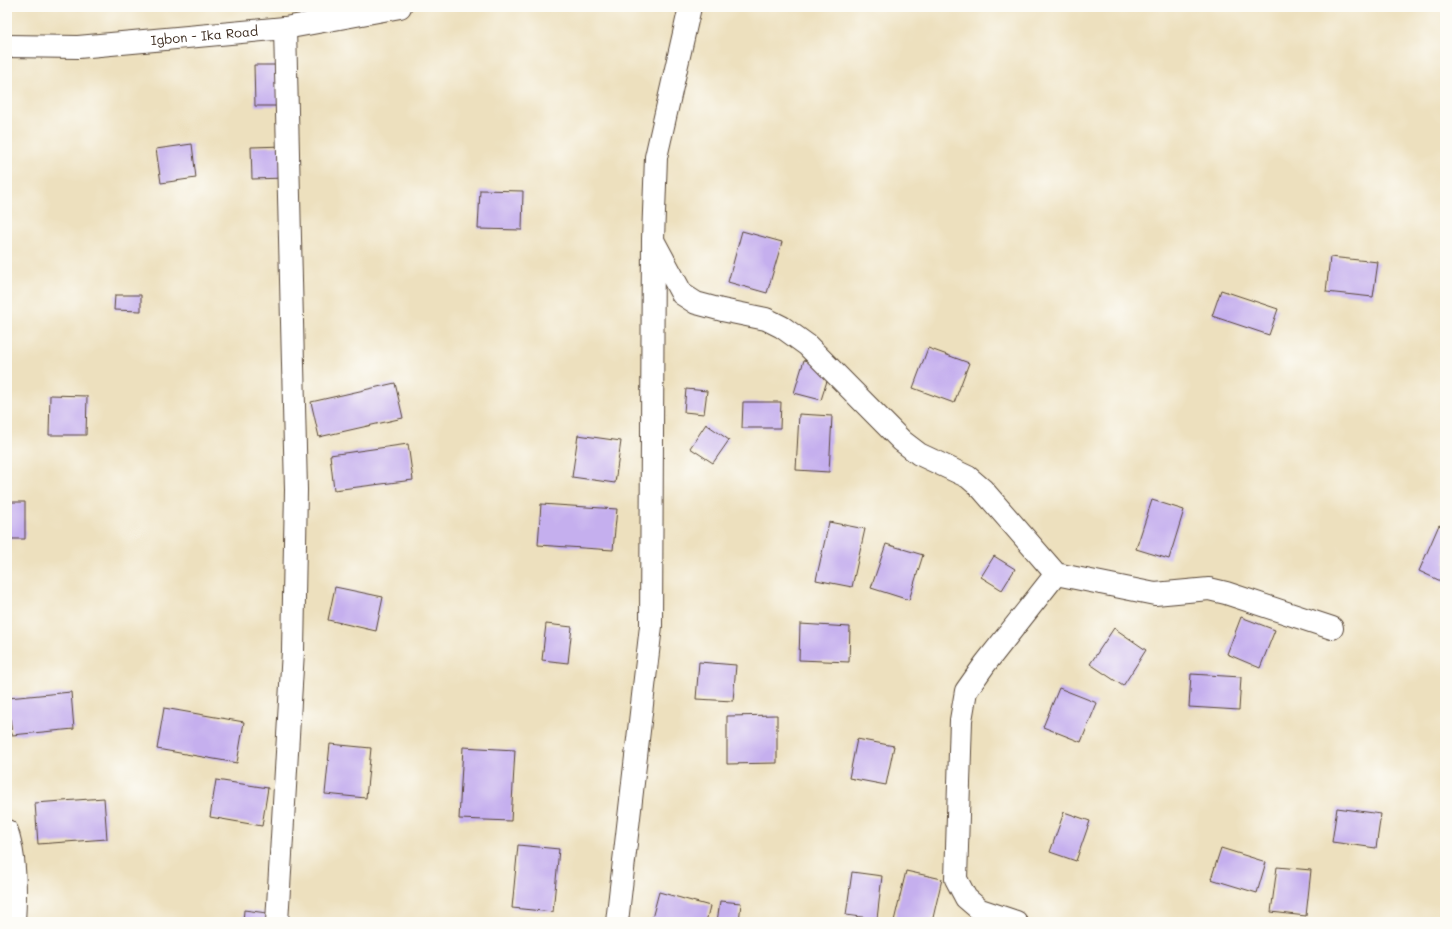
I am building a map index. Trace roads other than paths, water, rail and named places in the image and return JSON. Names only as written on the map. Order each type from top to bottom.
[{"type":"street","name":"Igbon - Ika Road","points":[[7,46],[78,47],[285,28],[400,7]]},
{"type":"street","points":[[617,922],[651,626],[653,239],[656,157],[690,7]]},
{"type":"street","points":[[277,922],[293,651],[296,490],[285,28]]},
{"type":"street","points":[[653,239],[682,294],[696,303],[766,319],[782,327],[800,340],[902,441],[918,454],[968,477],[982,490],[1056,574],[1155,594],[1209,589],[1226,592],[1332,628]]},
{"type":"street","points":[[1016,922],[980,910],[966,898],[956,879],[961,720],[966,691],[984,664],[1056,574]]},
{"type":"street","points":[[7,830],[10,841],[14,874],[14,922]]}]
